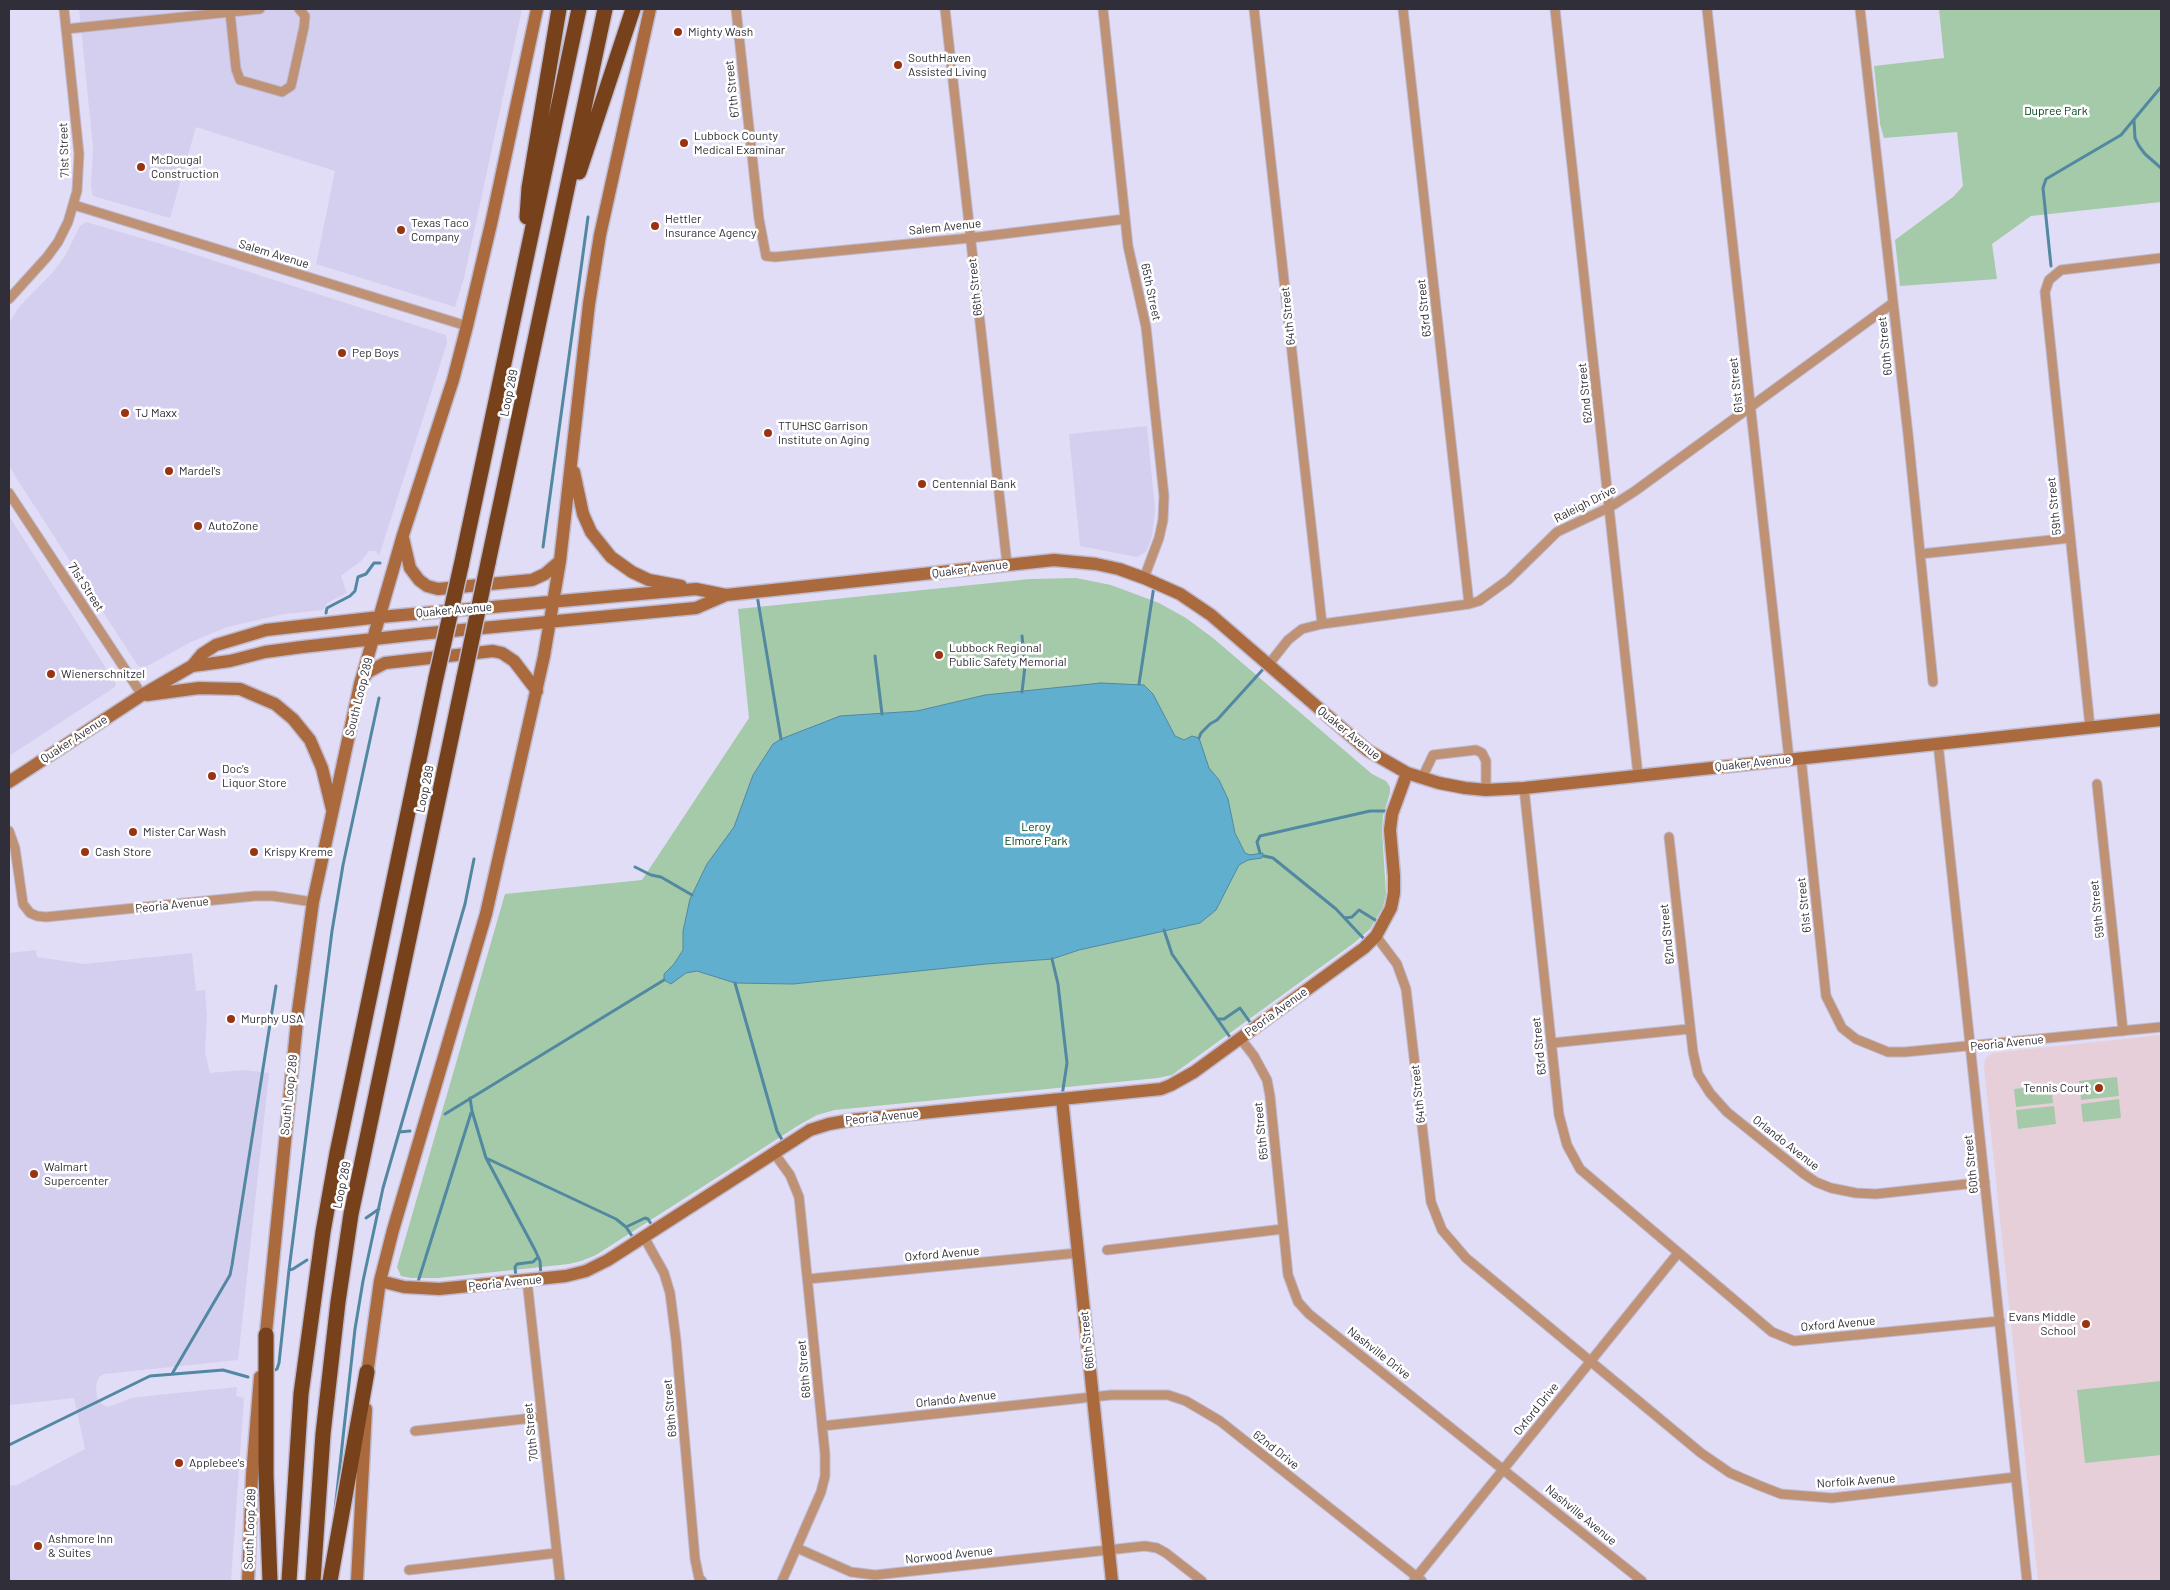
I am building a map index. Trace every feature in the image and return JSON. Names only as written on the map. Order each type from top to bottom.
[{"type":"highway","points":[[524,268],[529,188],[559,9]]},
{"type":"highway","name":"Loop 289","points":[[289,1581],[301,1394],[323,1232],[337,1153],[436,678],[580,9]]},
{"type":"highway","name":"Loop 289","points":[[313,1581],[324,1425],[334,1332],[351,1214],[605,9]]},
{"type":"highway","points":[[560,225],[633,9]]},
{"type":"highway","points":[[266,1335],[266,1475],[270,1581]]},
{"type":"highway","points":[[330,1581],[367,1372]]},
{"type":"main road","name":"South Loop 289","points":[[248,1581],[259,1385],[266,1335],[298,1011],[313,902],[360,684],[403,536],[453,380],[467,326],[537,9]]},
{"type":"main road","points":[[356,1581],[367,1372],[380,1281],[393,1230],[486,914],[537,691],[560,561],[589,304],[600,235],[650,9]]},
{"type":"main road","points":[[571,460],[583,514],[591,532],[611,557],[632,572],[649,580],[696,589]]},
{"type":"main road","points":[[403,536],[410,568],[419,580],[427,586],[438,589],[532,580],[545,574],[560,561]]},
{"type":"main road","name":"Quaker Avenue","points":[[192,666],[230,661],[265,652],[696,608],[726,595],[1054,560],[1119,569],[1180,594],[1212,615],[1367,750],[1408,773],[1422,778],[1439,783],[1486,790],[1524,788],[2161,720]]},
{"type":"main road","name":"Quaker Avenue","points":[[9,782],[142,695],[192,666],[202,654],[216,645],[242,636],[291,626],[553,601],[696,589],[726,595]]},
{"type":"main road","points":[[360,684],[368,672],[385,663],[493,651],[502,653],[514,661],[537,691]]},
{"type":"main road","points":[[142,695],[199,688],[240,689],[275,704],[293,719],[310,740],[322,768],[333,812]]},
{"type":"main road","points":[[1376,936],[1391,908],[1394,893],[1390,830],[1392,814],[1408,773]]},
{"type":"main road","name":"Peoria Avenue","points":[[380,1281],[404,1287],[439,1289],[566,1276],[586,1271],[644,1237],[810,1130],[829,1124],[851,1120],[1161,1089],[1194,1072],[1364,948],[1376,936]]},
{"type":"main road","name":"66th Street","points":[[1062,1099],[1112,1581]]},
{"type":"street","name":"71st Street","points":[[9,299],[52,250],[68,222],[74,205],[79,154],[64,9]]},
{"type":"street","points":[[66,29],[260,9]]},
{"type":"street","points":[[230,12],[236,69],[240,80],[286,92],[291,86],[304,27],[305,16],[299,9]]},
{"type":"street","name":"67th Street","points":[[736,9],[759,220],[766,256]]},
{"type":"street","name":"66th Street","points":[[945,9],[1006,564]]},
{"type":"street","name":"65th Street","points":[[1103,9],[1128,246],[1146,327],[1164,496],[1160,538],[1144,578]]},
{"type":"street","name":"64th Street","points":[[1254,9],[1322,624]]},
{"type":"street","name":"63rd Street","points":[[1403,9],[1469,604]]},
{"type":"street","name":"62nd Street","points":[[1555,9],[1638,775]]},
{"type":"street","name":"61st Street","points":[[1707,9],[1751,406],[1826,996],[1842,1028],[1856,1039]]},
{"type":"street","name":"60th Street","points":[[1860,9],[1933,682]]},
{"type":"street","name":"Salem Avenue","points":[[74,205],[467,326]]},
{"type":"street","name":"Salem Avenue","points":[[766,256],[775,257],[970,238],[1125,219]]},
{"type":"street","name":"59th Street","points":[[2090,727],[2045,303],[2048,283],[2061,270],[2161,258]]},
{"type":"street","name":"Raleigh Drive","points":[[1269,664],[1288,640],[1302,629],[1322,624],[1469,604],[1486,597],[1508,580],[1557,532],[1610,507],[1636,491],[1893,303]]},
{"type":"street","name":"71st Street","points":[[9,493],[142,695]]},
{"type":"street","points":[[1920,554],[2070,538]]},
{"type":"street","name":"60th Street","points":[[1938,743],[2027,1581]]},
{"type":"street","points":[[1422,778],[1433,755],[1476,750],[1482,753],[1486,761],[1486,790]]},
{"type":"street","name":"59th Street","points":[[2097,784],[2122,1031]]},
{"type":"street","name":"63rd Street","points":[[1524,788],[1560,1123],[1567,1145],[1580,1169],[1678,1253]]},
{"type":"street","name":"Peoria Avenue","points":[[9,831],[16,848],[23,904],[30,913],[46,917],[260,896],[313,902]]},
{"type":"street","name":"62nd Street","points":[[1669,837],[1689,1029]]},
{"type":"street","name":"64th Street","points":[[1376,936],[1397,964],[1406,989],[1427,1176],[1436,1219],[1451,1242],[1466,1258],[1590,1361]]},
{"type":"street","name":"Peoria Avenue","points":[[1856,1039],[1888,1052],[1971,1046],[2161,1027]]},
{"type":"street","points":[[1552,1043],[1689,1029]]},
{"type":"street","name":"Orlando Avenue","points":[[1689,1029],[1698,1074],[1710,1093],[1727,1112],[1816,1182],[1831,1188],[1856,1193],[1876,1194],[1985,1182]]},
{"type":"street","name":"65th Street","points":[[1240,1038],[1254,1056],[1267,1080],[1283,1229]]},
{"type":"street","name":"68th Street","points":[[774,1153],[790,1174],[799,1197],[822,1426],[825,1476],[821,1492],[782,1581]]},
{"type":"street","points":[[1107,1250],[1283,1229]]},
{"type":"street","name":"Nashville Drive","points":[[1283,1229],[1288,1275],[1298,1302],[1310,1314],[1504,1468]]},
{"type":"street","name":"69th Street","points":[[644,1237],[664,1273],[670,1293],[695,1559],[699,1578],[702,1581]]},
{"type":"street","name":"Oxford Avenue","points":[[808,1279],[1078,1253]]},
{"type":"street","name":"Oxford Drive","points":[[1417,1580],[1504,1468],[1678,1253]]},
{"type":"street","name":"Oxford Avenue","points":[[1678,1253],[1772,1332],[1794,1341],[2000,1321]]},
{"type":"street","name":"70th Street","points":[[527,1280],[560,1581]]},
{"type":"street","name":"Norfolk Avenue","points":[[1590,1361],[1701,1453],[1730,1472],[1781,1494],[1832,1498],[2016,1477]]},
{"type":"street","name":"62nd Drive","points":[[1093,1396],[1168,1395],[1186,1401],[1209,1414],[1417,1580]]},
{"type":"street","name":"Orlando Avenue","points":[[822,1426],[1093,1396]]},
{"type":"street","points":[[415,1432],[542,1417]]},
{"type":"street","name":"Nashville Avenue","points":[[1504,1468],[1642,1581]]},
{"type":"street","name":"Norwood Avenue","points":[[797,1548],[851,1572],[875,1575],[1145,1546],[1156,1548],[1166,1553],[1202,1581]]},
{"type":"street","points":[[409,1570],[556,1553]]},
{"type":"shaded area","points":[[79,9],[522,9],[464,278],[455,307],[316,264],[335,171],[196,127],[170,218],[93,196],[91,187],[93,147]]},
{"type":"shaded area","points":[[86,222],[165,245],[446,335],[447,343],[379,556],[376,551],[369,551],[361,561],[341,576],[347,593],[327,603],[323,610],[284,614],[227,627],[191,642],[149,665],[138,666],[15,476],[9,465],[9,323],[19,307],[52,273],[65,256],[80,226]]},
{"type":"shaded area","points":[[1147,426],[1155,510],[1152,537],[1146,552],[1137,557],[1080,546],[1069,434]]},
{"type":"shaded area","points":[[9,516],[116,684],[115,687],[9,756]]},
{"type":"shaded area","points":[[36,950],[37,957],[84,964],[192,953],[196,991],[205,990],[207,1016],[205,1052],[210,1073],[244,1070],[269,1073],[238,1360],[104,1374],[99,1377],[96,1385],[97,1398],[108,1407],[132,1398],[237,1387],[236,1396],[244,1398],[231,1581],[9,1581],[9,1486],[17,1485],[85,1449],[74,1398],[9,1405],[9,953]]},
{"type":"shaded area","name":"Evans Middle School","points":[[2161,1035],[2161,1581],[2038,1581],[1984,1067],[1985,1059],[1992,1053]]},
{"type":"green space","name":"Dupree Park","points":[[1939,9],[2161,9],[2161,202],[2031,216],[1992,244],[1997,279],[1900,286],[1895,240],[1953,197],[1963,186],[1957,132],[1884,138],[1880,124],[1874,66],[1944,58]]},
{"type":"green space","name":"Leroy Elmore Park","points":[[1076,578],[1111,585],[1159,603],[1186,618],[1213,638],[1372,774],[1386,781],[1390,787],[1390,793],[1383,816],[1382,831],[1386,894],[1383,907],[1370,929],[1354,943],[1172,1075],[1158,1078],[835,1110],[817,1115],[799,1125],[596,1255],[581,1261],[569,1264],[438,1278],[401,1276],[397,1267],[505,894],[642,880],[749,718],[738,609],[1030,579]]},
{"type":"green space","name":"Tennis Court","points":[[2117,1077],[2119,1096],[2081,1100],[2079,1081]]},
{"type":"green space","name":"Tennis Court","points":[[2051,1085],[2053,1103],[2016,1107],[2014,1089]]},
{"type":"green space","name":"Tennis Court","points":[[2119,1099],[2121,1118],[2083,1122],[2081,1104]]},
{"type":"green space","name":"Tennis Court","points":[[2054,1106],[2056,1124],[2018,1129],[2016,1110]]},
{"type":"green space","points":[[2161,1381],[2161,1455],[2085,1463],[2077,1390]]},
{"type":"water","points":[[1101,683],[1144,685],[1153,694],[1175,736],[1184,740],[1192,736],[1199,738],[1209,768],[1219,780],[1228,799],[1235,833],[1245,853],[1250,855],[1263,853],[1262,858],[1248,860],[1239,865],[1216,910],[1200,923],[1079,950],[1052,959],[793,984],[735,983],[697,971],[686,973],[671,984],[664,980],[664,974],[674,964],[683,950],[683,931],[690,899],[707,864],[734,827],[753,775],[773,744],[781,739],[840,716],[917,711],[985,695]]},
{"type":"waterway","points":[[2051,266],[2043,188],[2046,179],[2121,135],[2161,87]]},
{"type":"waterway","points":[[2134,120],[2135,138],[2139,146],[2161,168]]},
{"type":"waterway","points":[[543,547],[588,217]]},
{"type":"waterway","points":[[326,613],[327,608],[350,596],[355,591],[358,577],[366,574],[374,563],[380,563]]},
{"type":"waterway","points":[[1139,684],[1154,586]]},
{"type":"waterway","points":[[757,595],[781,739]]},
{"type":"waterway","points":[[1022,636],[1025,666],[1022,692]]},
{"type":"waterway","points":[[875,656],[882,714]]},
{"type":"waterway","points":[[1199,738],[1201,733],[1217,720],[1266,666]]},
{"type":"waterway","points":[[289,1270],[332,931],[343,865],[379,698]]},
{"type":"waterway","points":[[1260,853],[1257,842],[1260,836],[1370,811],[1390,811]]},
{"type":"waterway","points":[[1264,856],[1273,858],[1336,909],[1366,941]]},
{"type":"waterway","points":[[334,1519],[355,1329],[363,1281],[383,1188],[465,904],[474,859]]},
{"type":"waterway","points":[[635,867],[651,875],[661,877],[692,895]]},
{"type":"waterway","points":[[1345,918],[1352,917],[1359,910],[1380,923]]},
{"type":"waterway","points":[[1164,930],[1172,954],[1232,1040]]},
{"type":"waterway","points":[[1052,959],[1058,984],[1067,1063],[1062,1096]]},
{"type":"waterway","points":[[445,1114],[664,980]]},
{"type":"waterway","points":[[735,983],[777,1131],[784,1143]]},
{"type":"waterway","points":[[172,1374],[230,1275],[276,986]]},
{"type":"waterway","points":[[1218,1019],[1224,1019],[1240,1008],[1252,1025]]},
{"type":"waterway","points":[[470,1098],[486,1158],[535,1250],[540,1261],[541,1276]]},
{"type":"waterway","points":[[417,1285],[471,1113]]},
{"type":"waterway","points":[[399,1132],[410,1131]]},
{"type":"waterway","points":[[486,1158],[616,1219],[626,1227],[634,1239]]},
{"type":"waterway","points":[[366,1218],[379,1209]]},
{"type":"waterway","points":[[626,1227],[645,1218],[648,1219],[653,1227]]},
{"type":"waterway","points":[[516,1278],[515,1267],[517,1264],[533,1262],[538,1257]]},
{"type":"waterway","points":[[273,1371],[277,1369],[279,1363],[289,1270],[307,1260]]},
{"type":"waterway","points":[[9,1445],[150,1376],[223,1370],[248,1377]]},
{"type":"place","name":"Mighty Wash","points":[[678,32]]},
{"type":"place","name":"SouthHaven Assisted Living","points":[[898,65]]},
{"type":"place","name":"Lubbock County Medical Examinar","points":[[684,143]]},
{"type":"place","name":"McDougal Construction","points":[[141,167]]},
{"type":"place","name":"Hettler Insurance Agency","points":[[655,226]]},
{"type":"place","name":"Texas Taco Company","points":[[401,230]]},
{"type":"place","name":"Pep Boys","points":[[342,353]]},
{"type":"place","name":"TJ Maxx","points":[[125,413]]},
{"type":"place","name":"TTUHSC Garrison Institute on Aging","points":[[768,433]]},
{"type":"place","name":"Mardel's","points":[[169,471]]},
{"type":"place","name":"Centennial Bank","points":[[922,484]]},
{"type":"place","name":"AutoZone","points":[[198,526]]},
{"type":"place","name":"Lubbock Regional Public Safety Memorial","points":[[939,655]]},
{"type":"place","name":"Wienerschnitzel","points":[[51,674]]},
{"type":"place","name":"Doc's Liquor Store","points":[[212,776]]},
{"type":"place","name":"Mister Car Wash","points":[[133,832]]},
{"type":"place","name":"Cash Store","points":[[85,852]]},
{"type":"place","name":"Krispy Kreme","points":[[254,852]]},
{"type":"place","name":"Murphy USA","points":[[231,1019]]},
{"type":"place","name":"Tennis Court","points":[[2099,1088]]},
{"type":"place","name":"Walmart Supercenter","points":[[34,1174]]},
{"type":"place","name":"Evans Middle School","points":[[2086,1324]]},
{"type":"place","name":"Applebee's","points":[[179,1463]]},
{"type":"place","name":"Ashmore Inn & Suites","points":[[38,1546]]}]
